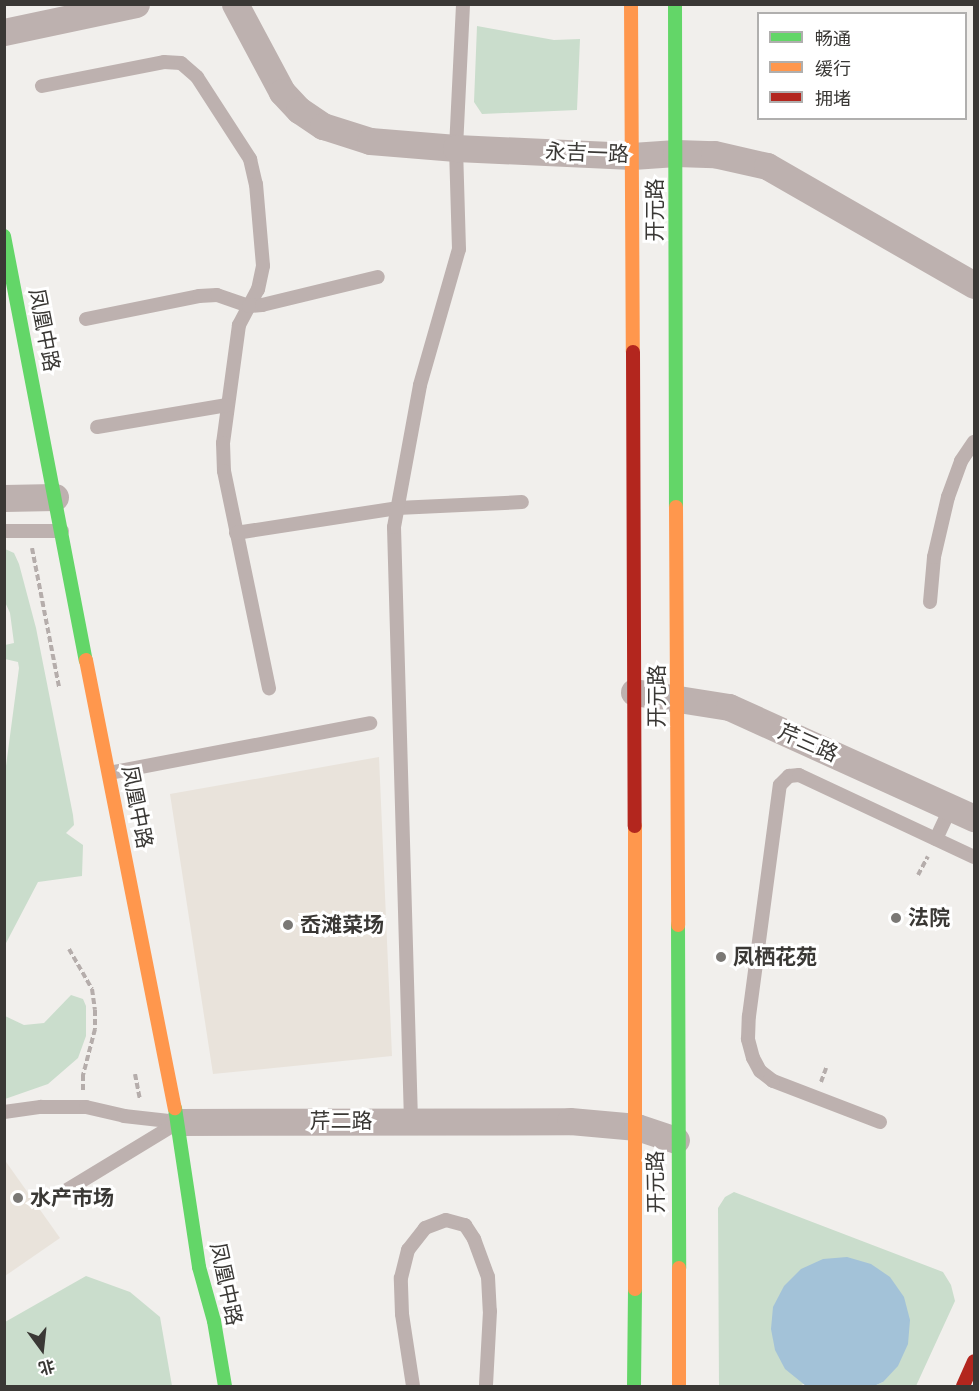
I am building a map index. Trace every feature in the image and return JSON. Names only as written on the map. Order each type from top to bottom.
[{"type":"main road","name":"开元路","points":[[632,4],[633,692],[637,1127],[634,1386]]},
{"type":"main road","name":"开元路","points":[[675,4],[678,700],[676,1140],[679,1386]]},
{"type":"main road","name":"凤凰中路","points":[[4,236],[160,1044],[178,1122],[199,1267],[214,1321],[225,1386]]},
{"type":"main road","points":[[198,1320],[199,1267]]},
{"type":"main road","points":[[963,1386],[975,1361]]},
{"type":"street","points":[[4,32],[136,4]]},
{"type":"street","name":"永吉一路","points":[[235,4],[282,92],[299,110],[323,126],[370,141],[456,148],[632,156],[676,153],[714,154],[767,166],[975,285]]},
{"type":"street","points":[[4,498],[55,497]]},
{"type":"street","name":"芹三路","points":[[633,692],[729,707],[963,813]]},
{"type":"street","name":"芹二路","points":[[178,1122],[570,1121],[637,1127],[676,1140]]},
{"type":"lane","points":[[411,1121],[394,526],[420,385],[459,249],[456,148],[463,4]]},
{"type":"lane","points":[[42,86],[164,62],[181,63],[197,77],[250,159],[256,184],[263,266],[258,289],[239,325],[223,443],[224,471],[269,688]]},
{"type":"lane","points":[[86,319],[199,296],[217,295],[249,306],[262,305],[378,278]]},
{"type":"lane","points":[[98,427],[227,405]]},
{"type":"lane","points":[[930,602],[934,557],[948,497],[961,461],[975,442]]},
{"type":"lane","points":[[236,533],[397,508],[522,502]]},
{"type":"lane","points":[[4,531],[62,531]]},
{"type":"lane","points":[[109,773],[370,723]]},
{"type":"lane","points":[[880,1122],[773,1081],[760,1071],[753,1058],[748,1039],[749,1016],[780,785],[789,776],[799,775],[975,857]]},
{"type":"lane","points":[[936,839],[963,813]]},
{"type":"lane","name":"芹二路","points":[[4,1112],[41,1107],[86,1107],[124,1116],[178,1122]]},
{"type":"lane","points":[[62,1193],[178,1122]]},
{"type":"lane","points":[[413,1386],[402,1314],[401,1278],[408,1250],[425,1228],[446,1220],[465,1225],[474,1239],[488,1277],[490,1311],[486,1386]]},
{"type":"path","points":[[69,949],[92,989],[95,1010],[95,1029],[83,1074],[86,1107]]},
{"type":"shaded area","name":"岙滩菜场","points":[[379,757],[392,1056],[213,1074],[170,794]]},
{"type":"shaded area","name":"水产市场","points":[[4,1159],[60,1238],[5,1276],[4,1276]]},
{"type":"green space","points":[[477,26],[554,40],[580,39],[577,110],[482,114],[474,102]]},
{"type":"green space","points":[[5,549],[14,553],[19,564],[36,628],[73,815],[74,825],[66,833],[83,845],[82,876],[38,882],[5,945],[4,781],[19,668],[18,662],[5,659],[5,645],[14,643],[10,613],[5,602]]},
{"type":"green space","points":[[71,995],[83,999],[86,1006],[86,1036],[78,1058],[48,1084],[5,1099],[5,1016],[24,1025],[44,1023]]},
{"type":"green space","points":[[734,1192],[943,1272],[951,1285],[955,1301],[916,1386],[874,1386],[883,1382],[801,1384],[806,1386],[719,1386],[718,1208],[725,1197]]},
{"type":"green space","points":[[86,1276],[130,1292],[160,1317],[172,1386],[5,1386],[5,1322]]},
{"type":"water","points":[[847,1257],[871,1264],[890,1277],[904,1297],[910,1320],[908,1344],[898,1366],[883,1382],[874,1386],[806,1386],[785,1369],[775,1350],[771,1329],[773,1307],[784,1286],[801,1269],[823,1259]]},
{"type":"traffic: fast","points":[[675,4],[676,507]]},
{"type":"traffic: fast","points":[[4,236],[86,660]]},
{"type":"traffic: fast","points":[[678,925],[679,1268]]},
{"type":"traffic: fast","points":[[175,1108],[199,1267],[214,1321],[225,1386]]},
{"type":"traffic: fast","points":[[634,1386],[635,1289]]},
{"type":"traffic: slow","points":[[631,4],[633,352]]},
{"type":"traffic: slow","points":[[676,507],[678,925]]},
{"type":"traffic: slow","points":[[86,660],[175,1108]]},
{"type":"traffic: slow","points":[[635,826],[635,1289]]},
{"type":"traffic: slow","points":[[679,1268],[679,1386]]},
{"type":"traffic: jam","points":[[633,352],[635,826]]},
{"type":"traffic: jam","points":[[963,1386],[974,1361]]},
{"type":"place","name":"法院","points":[[896,918]]},
{"type":"place","name":"岙滩菜场","points":[[288,925]]},
{"type":"place","name":"凤栖花苑","points":[[721,957]]},
{"type":"place","name":"水产市场","points":[[18,1198]]}]
